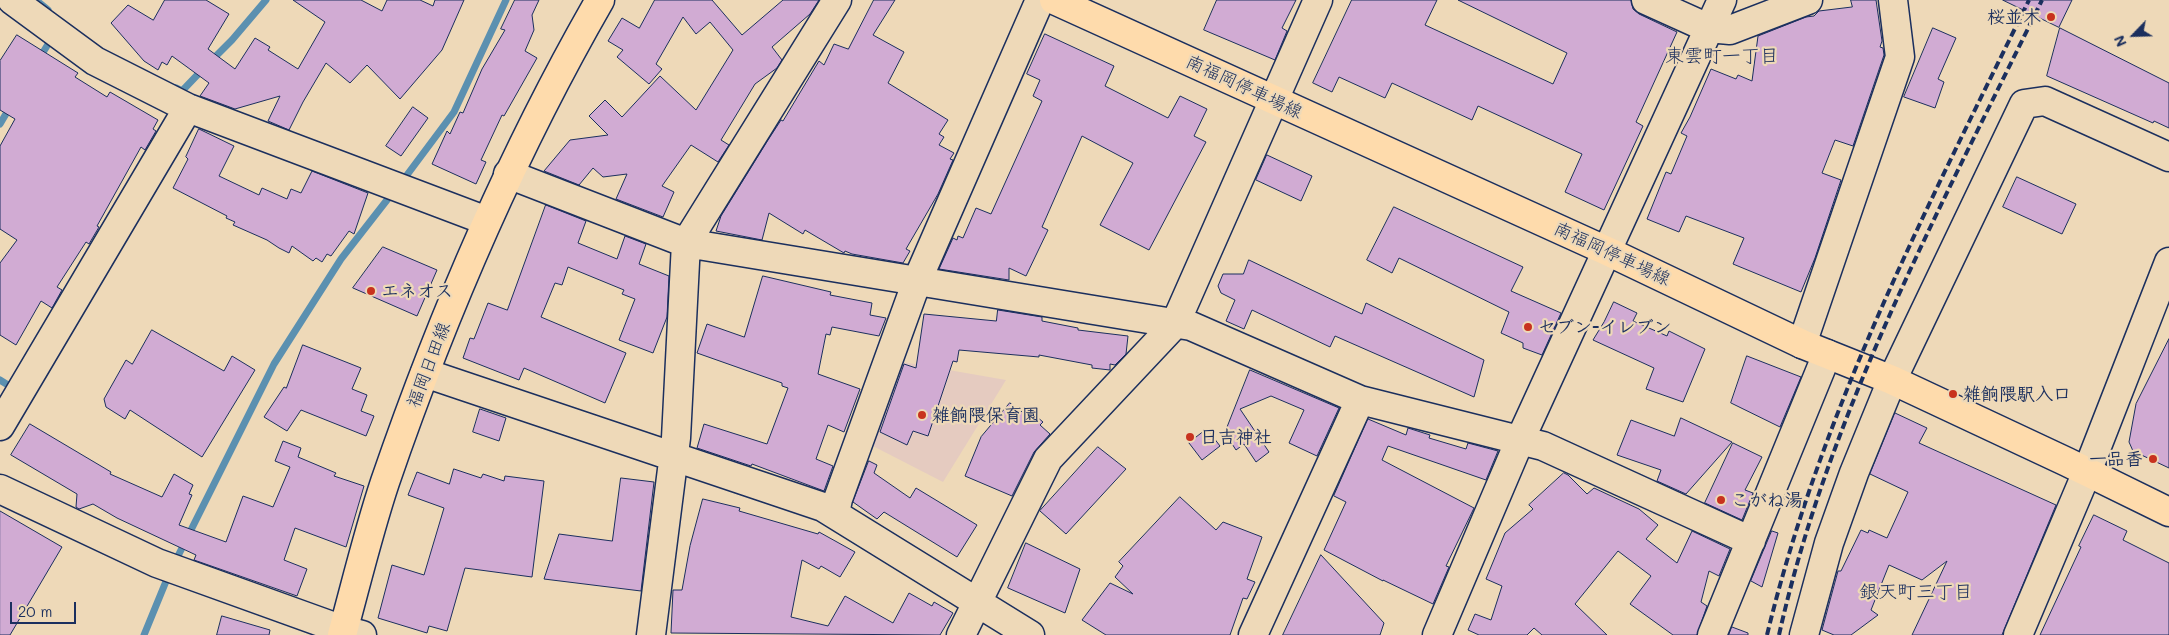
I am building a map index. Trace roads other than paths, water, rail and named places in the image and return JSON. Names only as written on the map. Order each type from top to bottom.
[{"type":"main road","name":"福岡日田線","points":[[349,633],[365,548],[385,483],[455,296],[508,174],[568,56],[600,0]]},
{"type":"main road","name":"南福岡停車場線","points":[[1054,0],[1607,251],[1814,349],[1892,380],[2169,512]]},
{"type":"street","points":[[12,0],[94,61],[188,108],[487,222]]},
{"type":"street","points":[[651,635],[674,455],[686,243],[837,0]]},
{"type":"street","points":[[835,513],[838,499],[917,281],[1040,0]]},
{"type":"street","points":[[961,635],[1048,459],[1175,324],[1318,0]]},
{"type":"street","points":[[1646,0],[1708,28],[1730,30],[1808,0]]},
{"type":"street","points":[[1438,635],[1520,440],[1722,0]]},
{"type":"street","points":[[1712,635],[1751,541],[1814,349],[1900,57],[1893,0]]},
{"type":"street","points":[[1804,635],[1829,543],[1854,473],[1892,380],[2024,104],[2045,101],[2169,157]]},
{"type":"street","points":[[0,426],[188,108]]},
{"type":"street","points":[[508,174],[686,243],[1191,326],[1360,400],[1542,446],[1751,541]]},
{"type":"street","points":[[2018,635],[2087,472],[2169,262]]},
{"type":"street","points":[[425,373],[674,455],[823,507],[1030,635]]},
{"type":"street","points":[[1253,635],[1360,400]]},
{"type":"street","points":[[0,489],[158,563],[349,633]]},
{"type":"waterway","points":[[36,0],[48,10]]},
{"type":"waterway","points":[[211,61],[232,40],[266,0]]},
{"type":"waterway","points":[[401,183],[454,112],[506,0]]},
{"type":"waterway","points":[[39,59],[53,36]]},
{"type":"waterway","points":[[176,88],[182,91],[203,69]]},
{"type":"waterway","points":[[0,124],[10,107]]},
{"type":"waterway","points":[[174,564],[274,364],[341,259],[394,191]]},
{"type":"waterway","points":[[0,380],[8,385]]},
{"type":"waterway","points":[[144,635],[169,574]]},
{"type":"railway","points":[[1767,635],[1790,551],[1817,469],[1847,389],[1880,310],[1916,232],[2029,0]]},
{"type":"railway","points":[[1779,635],[1801,552],[1827,470],[1858,390],[1928,232],[2042,0]]},
{"type":"place","name":"桜並木","points":[[2051,17]]},
{"type":"place","name":"エネオス","points":[[371,291]]},
{"type":"place","name":"セブン-イレブン","points":[[1528,327]]},
{"type":"place","name":"雑餉隈駅入口","points":[[1953,394]]},
{"type":"place","name":"雑餉隈保育園","points":[[922,415]]},
{"type":"place","name":"日吉神社","points":[[1190,437]]},
{"type":"place","name":"一品香","points":[[2153,459]]},
{"type":"place","name":"こがね湯","points":[[1721,500]]},
{"type":"district","name":"東雲町一丁目","points":[[1722,56]]},
{"type":"district","name":"銀天町三丁目","points":[[1916,592]]}]
